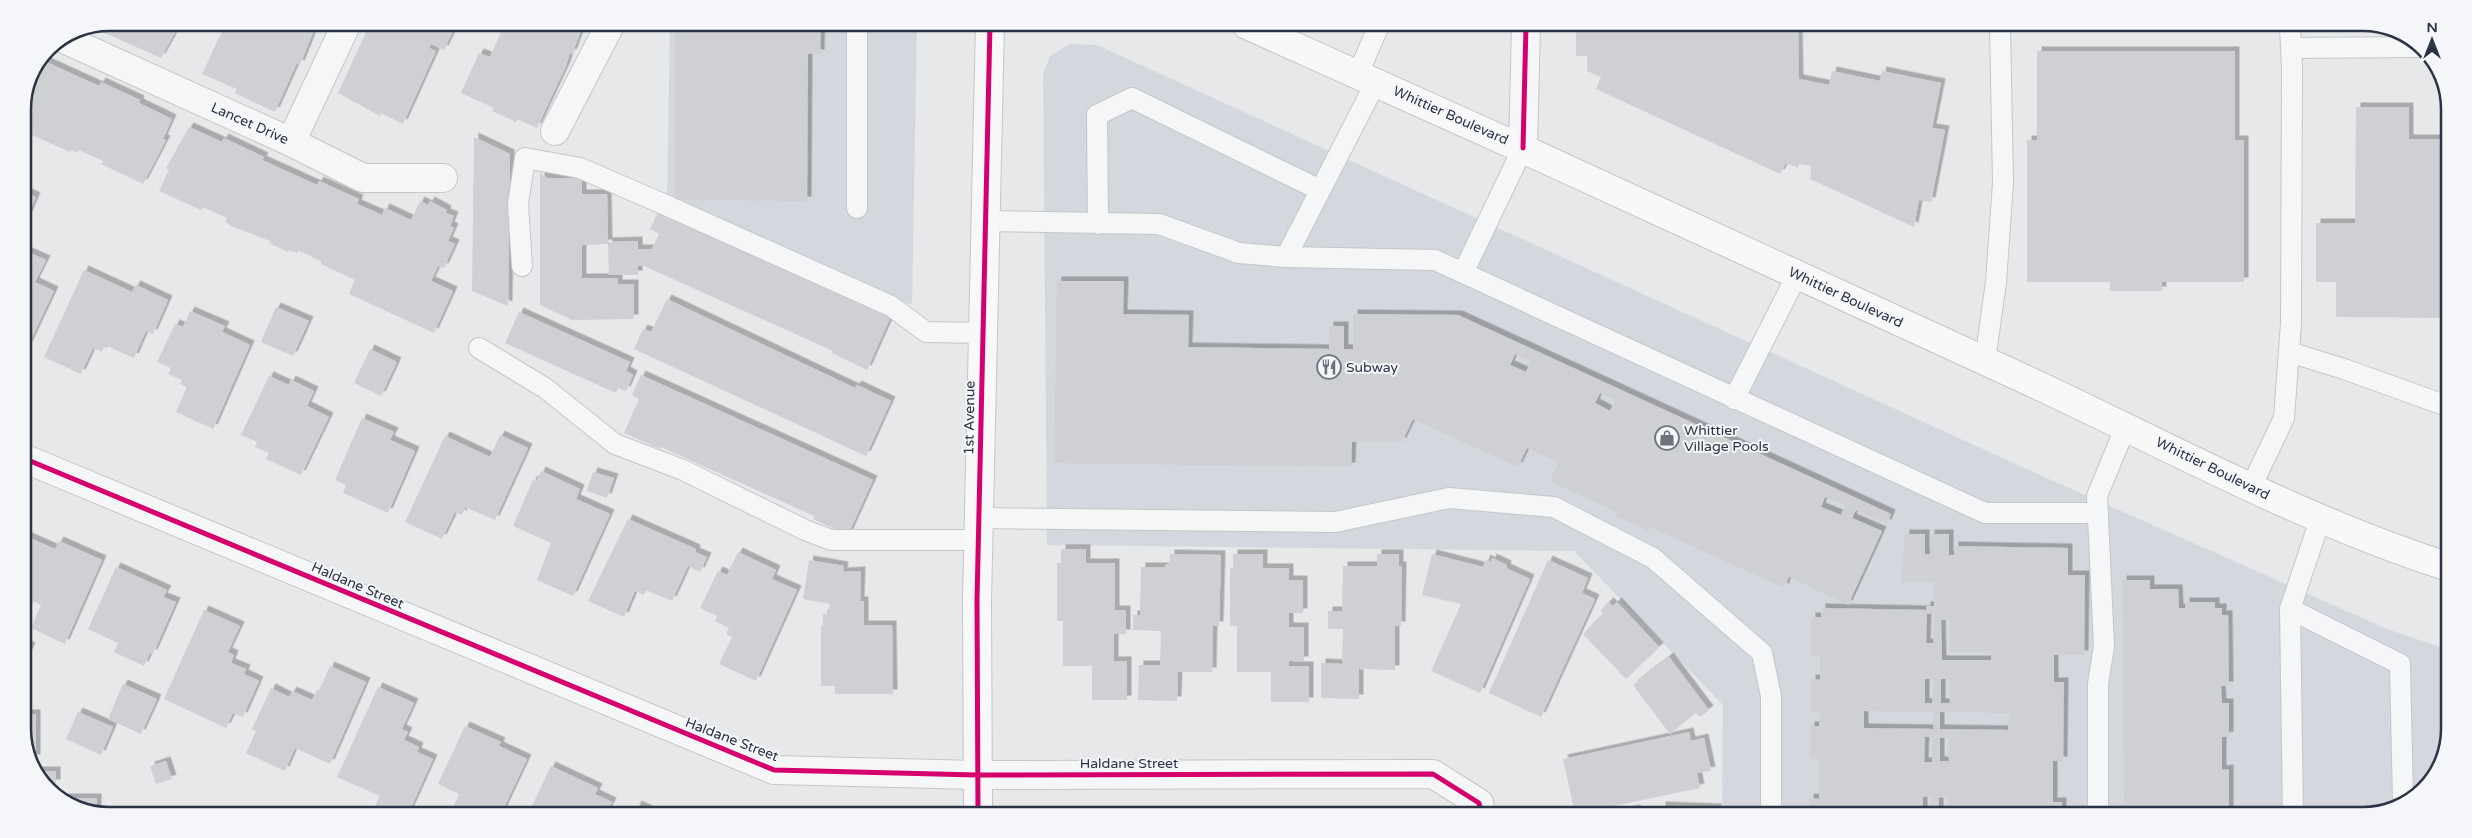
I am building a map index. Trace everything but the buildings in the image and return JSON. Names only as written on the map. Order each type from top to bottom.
[{"type":"main road","name":"1st Avenue","points":[[978,807],[982,333],[990,31]]},
{"type":"main road","name":"Whittier Boulevard","points":[[1261,31],[1523,148],[1797,274],[2126,426],[2320,520],[2441,564]]},
{"type":"street","points":[[292,142],[343,31]]},
{"type":"street","points":[[555,131],[607,31]]},
{"type":"street","points":[[1523,148],[1526,31]]},
{"type":"street","name":"Lancet Drive","points":[[70,42],[292,142],[363,178],[443,178]]},
{"type":"street","name":"Haldane Street","points":[[31,461],[774,770],[977,775],[1433,774],[1477,807]]},
{"type":"lane","points":[[856,31],[856,208]]},
{"type":"lane","points":[[1286,257],[1320,190],[1367,78],[1378,31]]},
{"type":"lane","points":[[1985,361],[1996,282],[2003,182],[2000,31]]},
{"type":"lane","points":[[2252,487],[2284,418],[2291,323],[2290,31]]},
{"type":"lane","points":[[2291,48],[2407,47]]},
{"type":"lane","points":[[1098,224],[1097,115],[1132,98],[1320,190]]},
{"type":"lane","points":[[1463,273],[1523,148]]},
{"type":"lane","points":[[522,266],[518,204],[525,158],[580,168],[654,200],[891,306],[926,332],[982,333]]},
{"type":"lane","points":[[984,221],[1159,224],[1239,253],[1286,257],[1435,260],[1985,513],[2097,513]]},
{"type":"lane","points":[[1734,399],[1797,274]]},
{"type":"lane","points":[[479,348],[545,388],[615,444],[682,470],[805,530],[832,540],[979,529],[1335,522],[1449,498],[1554,507],[1653,558],[1762,653],[1771,696],[1771,807]]},
{"type":"lane","points":[[2289,352],[2344,369],[2441,404]]},
{"type":"lane","points":[[2098,807],[2098,684],[2104,646],[2096,496],[2126,426]]},
{"type":"lane","points":[[2292,807],[2290,609],[2320,520]]},
{"type":"lane","points":[[2290,609],[2400,664],[2403,795]]},
{"type":"shaded area","points":[[670,31],[917,31],[912,305],[667,198]]},
{"type":"shaded area","points":[[1070,44],[1097,45],[2031,471],[2387,629],[2441,647],[2441,729],[2437,754],[2433,763],[2422,780],[2410,791],[2388,803],[2363,807],[1722,807],[1723,705],[1574,551],[1047,545],[1043,74],[1050,56]]},
{"type":"cycle path","points":[[978,807],[977,600],[990,31]]},
{"type":"cycle path","points":[[1523,148],[1526,31]]},
{"type":"cycle path","points":[[31,461],[774,770],[977,775],[1433,774],[1479,803],[1480,807]]},
{"type":"place","name":"Subway","points":[[1329,367]]},
{"type":"place","name":"Whittier Village Pools","points":[[1667,438]]}]
